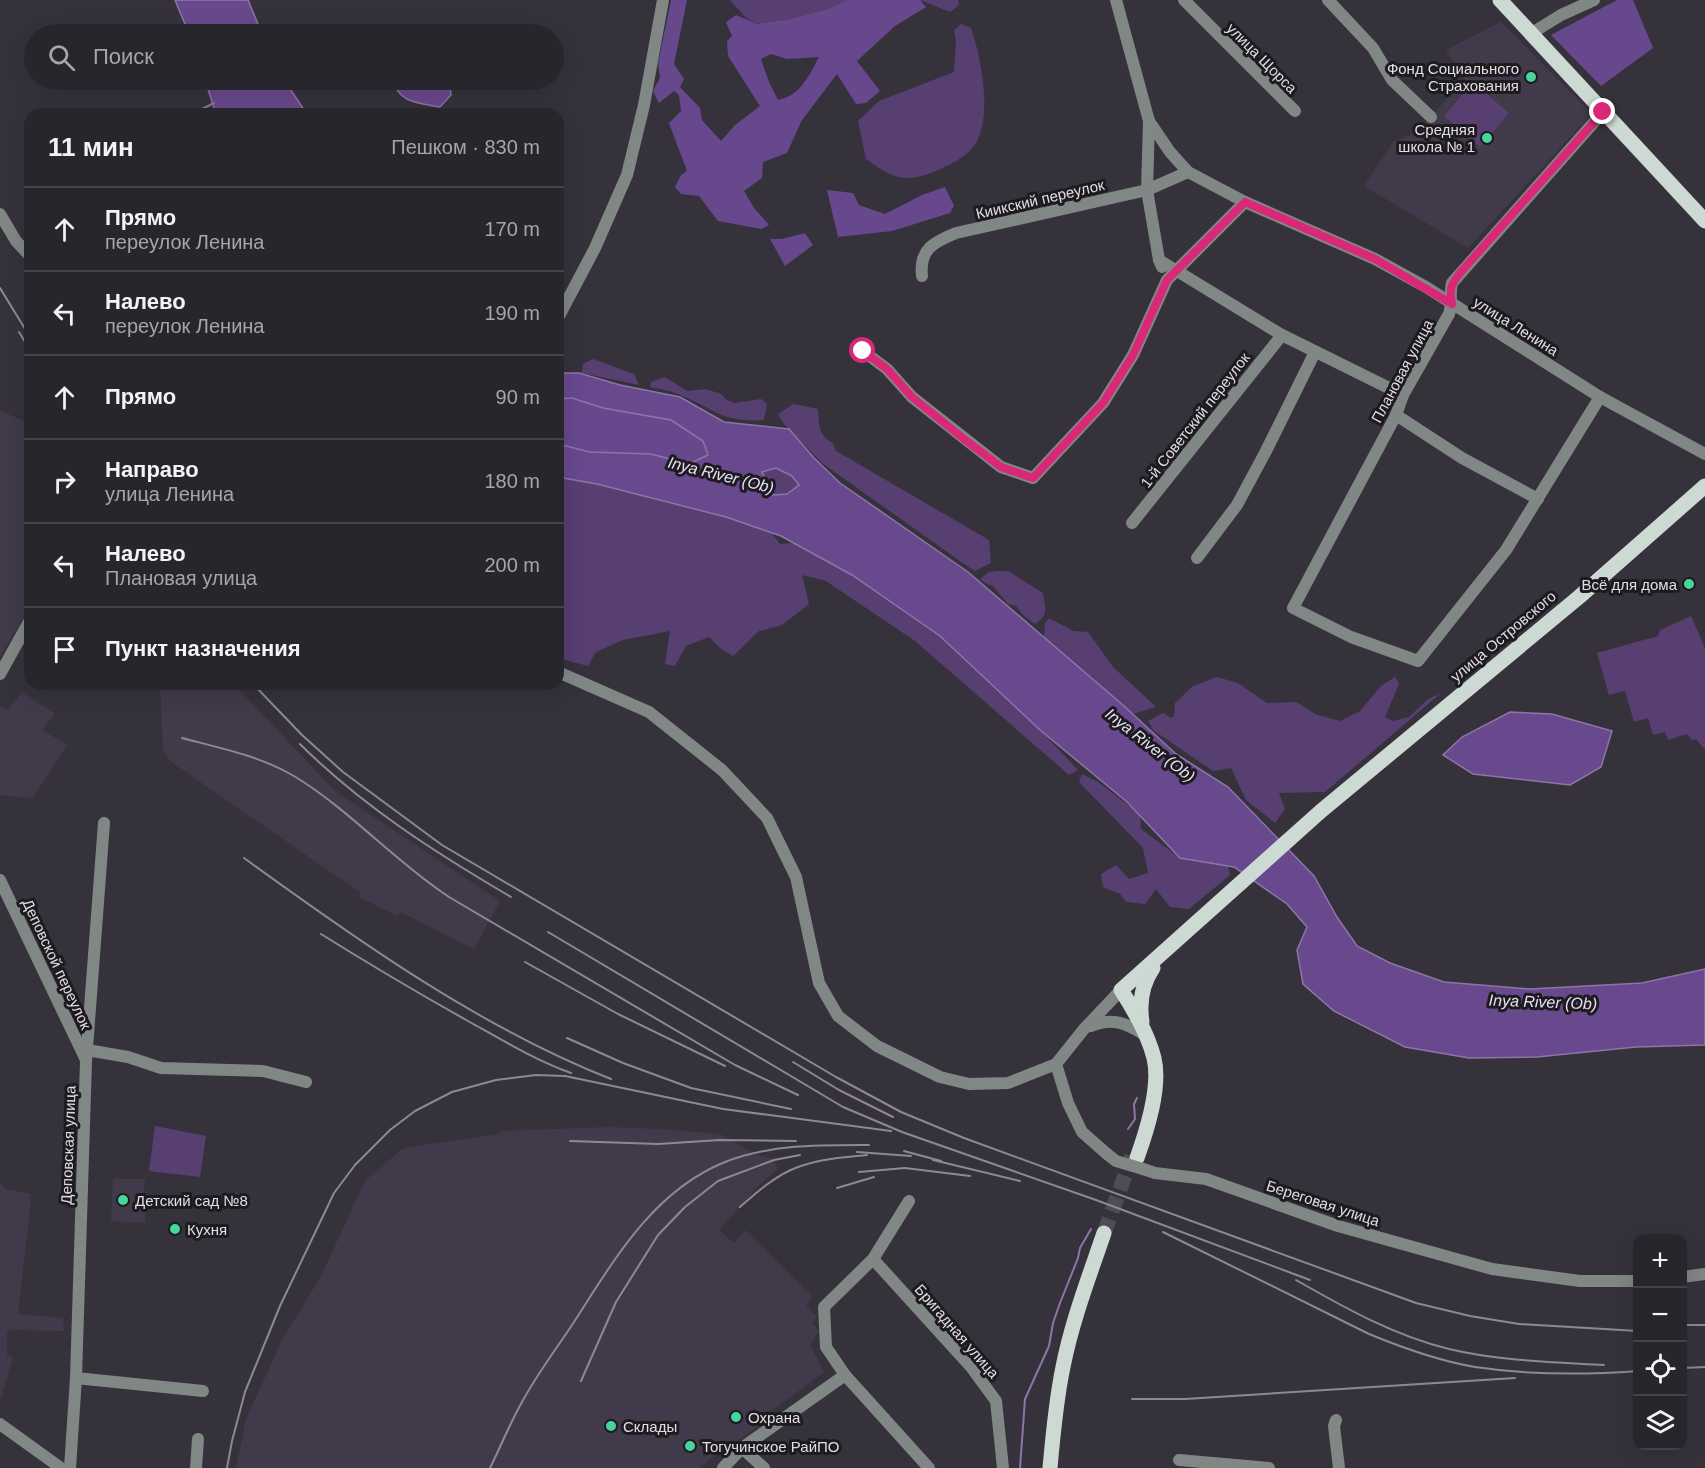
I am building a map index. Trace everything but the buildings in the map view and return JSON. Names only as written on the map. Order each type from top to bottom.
[{"type":"main road","points":[[1500,0],[1705,221]]},
{"type":"main road","name":"улица Островского","points":[[1121,990],[1321,812],[1579,597],[1705,486]]},
{"type":"main road","points":[[1145,1035],[1140,1010],[1142,993],[1146,978],[1159,957]]},
{"type":"main road","points":[[1121,990],[1145,1035],[1154,1058],[1156,1081],[1148,1125],[1138,1161]]},
{"type":"main road","points":[[1050,1468],[1063,1366],[1084,1293],[1107,1234]]},
{"type":"street","points":[[564,307],[595,248],[627,175],[644,105],[663,0]]},
{"type":"street","name":"улица Ленина","points":[[1116,0],[1149,120],[1170,152],[1188,172],[1245,202],[1375,259],[1452,304],[1600,397],[1705,454]]},
{"type":"street","name":"улица Щорса","points":[[1184,0],[1294,111]]},
{"type":"street","points":[[1328,0],[1373,48],[1392,81],[1431,117]]},
{"type":"street","points":[[1532,33],[1561,15],[1594,0]]},
{"type":"street","name":"Плановая улица","points":[[1538,499],[1506,550],[1418,661],[1351,637],[1293,608],[1396,415],[1403,395],[1449,314],[1452,304],[1450,291],[1452,283],[1603,112]]},
{"type":"street","points":[[1149,120],[1148,190],[1159,260],[1167,280]]},
{"type":"street","name":"Киикский переулок","points":[[922,276],[921,264],[927,250],[936,242],[956,233],[1148,190],[1188,172]]},
{"type":"street","points":[[863,351],[887,369],[912,397],[1001,467],[1033,478],[1103,403],[1133,355],[1167,280],[1245,202]]},
{"type":"street","points":[[0,214],[24,250]]},
{"type":"street","points":[[1159,260],[1282,335],[1403,395]]},
{"type":"street","name":"1-й Советский переулок","points":[[1132,523],[1282,335]]},
{"type":"street","points":[[1197,558],[1237,505],[1315,352]]},
{"type":"street","points":[[1396,415],[1462,458],[1538,499],[1600,397]]},
{"type":"street","points":[[0,674],[24,631]]},
{"type":"street","points":[[564,675],[649,712],[722,770],[767,818],[796,877],[819,983],[838,1016],[877,1046],[940,1077],[969,1084],[1008,1083],[1056,1064],[1084,1029],[1121,990]]},
{"type":"street","name":"Деповская улица","points":[[70,1468],[76,1378],[87,1056],[104,823]]},
{"type":"street","name":"Деповской переулок","points":[[0,880],[87,1056],[128,1057],[161,1068],[263,1071],[306,1082]]},
{"type":"street","points":[[1084,1029],[1104,1020],[1123,1023],[1145,1035]]},
{"type":"street","name":"Береговая улица","points":[[1056,1064],[1068,1103],[1082,1132],[1116,1161],[1138,1161],[1155,1173],[1206,1179],[1338,1226],[1492,1269],[1580,1281],[1633,1281]]},
{"type":"street","points":[[909,1201],[873,1259],[824,1307],[826,1347],[844,1375],[929,1468]]},
{"type":"street","name":"Бригадная улица","points":[[873,1259],[971,1367],[996,1401],[1004,1468]]},
{"type":"street","points":[[1687,1276],[1705,1274]]},
{"type":"street","points":[[723,1468],[742,1448],[844,1375]]},
{"type":"street","points":[[76,1378],[203,1391]]},
{"type":"street","points":[[1336,1420],[1334,1426],[1339,1468]]},
{"type":"street","points":[[0,1424],[61,1468]]},
{"type":"street","points":[[196,1468],[198,1439]]},
{"type":"street","points":[[742,1448],[764,1468]]},
{"type":"street","points":[[1179,1460],[1269,1468]]},
{"type":"shaded area","points":[[671,0],[687,0],[674,64],[684,79],[680,87],[700,108],[702,120],[721,141],[735,125],[760,106],[728,56],[727,41],[732,36],[726,22],[736,15],[757,24],[790,19],[831,8],[847,0],[920,0],[926,7],[895,26],[857,61],[880,91],[866,103],[856,104],[837,74],[802,120],[787,153],[763,162],[762,178],[744,191],[754,208],[769,225],[761,229],[718,221],[699,196],[681,194],[675,187],[681,175],[687,171],[669,123],[681,111],[679,95],[674,91],[659,103],[653,91],[660,78],[658,64]],"holes":[[[771,54],[787,59],[819,57],[798,90],[778,100],[761,59]]]},
{"type":"shaded area","points":[[730,0],[847,0],[831,8],[790,19],[757,24],[746,18]]},
{"type":"shaded area","points":[[920,0],[958,0],[959,5],[950,12]]},
{"type":"shaded area","points":[[1617,0],[1633,0],[1653,48],[1601,86],[1551,35]]},
{"type":"shaded area","name":"Средняя школа № 1","points":[[1501,22],[1592,114],[1468,248],[1364,186],[1393,142],[1416,133],[1465,79],[1446,50]]},
{"type":"shaded area","points":[[961,24],[971,28],[981,69],[984,116],[977,141],[970,151],[960,158],[927,174],[908,178],[892,175],[866,159],[858,121],[879,101],[954,72],[956,42],[954,30]]},
{"type":"shaded area","points":[[1473,82],[1509,113],[1480,147],[1444,116]]},
{"type":"shaded area","points":[[945,187],[954,206],[950,213],[892,231],[838,237],[827,190],[853,193],[859,205],[885,214],[922,195]]},
{"type":"shaded area","points":[[805,233],[813,245],[785,266],[770,239],[782,239]]},
{"type":"shaded area","points":[[593,359],[634,374],[639,385],[582,373],[583,364]]},
{"type":"shaded area","points":[[665,377],[687,391],[706,389],[721,394],[727,400],[735,403],[761,399],[767,404],[764,420],[727,417],[675,393],[650,387],[651,382]]},
{"type":"shaded area","points":[[572,398],[603,408],[671,420],[703,441],[708,455],[689,464],[651,454],[590,452],[564,446],[564,399]]},
{"type":"shaded area","points":[[793,404],[818,409],[822,433],[833,443],[836,451],[989,540],[991,563],[975,571],[822,463],[784,424],[778,414]]},
{"type":"shaded area","points":[[0,411],[24,421],[24,617],[0,657]]},
{"type":"shaded area","points":[[776,468],[792,476],[799,485],[787,494],[772,495],[762,472]]},
{"type":"shaded area","points":[[564,478],[597,484],[726,517],[771,532],[780,544],[794,543],[852,575],[940,636],[1040,730],[1078,770],[1069,775],[915,641],[826,581],[802,575],[809,604],[782,625],[759,631],[733,656],[721,649],[709,637],[686,646],[675,666],[665,664],[670,631],[623,640],[596,652],[588,666],[564,660]]},
{"type":"shaded area","points":[[1008,571],[1043,593],[1045,614],[1035,624],[1016,606],[1008,604],[993,586],[980,579],[989,572]]},
{"type":"shaded area","points":[[1691,616],[1705,648],[1705,750],[1696,739],[1692,740],[1687,734],[1668,740],[1665,732],[1653,735],[1648,718],[1634,722],[1625,691],[1609,695],[1597,653],[1658,636],[1660,630]]},
{"type":"shaded area","points":[[1049,618],[1073,631],[1088,632],[1113,667],[1156,707],[1133,714],[1044,638],[1045,624]]},
{"type":"shaded area","points":[[1217,677],[1238,683],[1267,703],[1296,702],[1315,714],[1340,721],[1360,711],[1381,686],[1395,677],[1399,684],[1385,717],[1393,721],[1409,717],[1428,699],[1441,693],[1325,792],[1279,793],[1285,809],[1275,823],[1246,800],[1231,768],[1213,771],[1153,730],[1148,721],[1163,713],[1171,718],[1174,716],[1175,703],[1193,686]]},
{"type":"shaded area","points":[[160,690],[240,690],[335,791],[500,901],[474,949],[401,912],[397,916],[359,897],[361,893],[170,761],[163,749]]},
{"type":"shaded area","points":[[22,692],[55,714],[42,730],[67,745],[33,798],[0,795],[0,706],[8,710]]},
{"type":"shaded area","points":[[1082,774],[1098,782],[1140,814],[1141,829],[1180,858],[1228,866],[1230,875],[1189,909],[1170,907],[1156,889],[1145,904],[1126,902],[1120,894],[1103,887],[1101,874],[1116,865],[1129,879],[1148,873],[1143,848],[1079,782]]},
{"type":"shaded area","points":[[155,1126],[206,1136],[200,1177],[149,1171]]},
{"type":"shaded area","points":[[609,1127],[720,1134],[757,1155],[773,1158],[778,1169],[761,1183],[719,1230],[734,1243],[745,1230],[813,1297],[806,1305],[817,1317],[812,1323],[819,1331],[810,1345],[824,1372],[762,1418],[763,1423],[732,1445],[727,1441],[724,1447],[700,1468],[236,1468],[246,1419],[283,1338],[320,1278],[365,1181],[401,1150],[409,1147],[500,1134],[500,1131]]},
{"type":"shaded area","name":"Детский сад №8","points":[[113,1179],[145,1179],[144,1194],[135,1194],[134,1205],[146,1205],[145,1223],[111,1221]]},
{"type":"shaded area","points":[[0,1183],[5,1189],[30,1194],[18,1314],[63,1318],[64,1331],[12,1330],[7,1332],[7,1355],[13,1357],[0,1401]]},
{"type":"water","points":[[175,0],[248,0],[258,24],[185,24]]},
{"type":"water","points":[[208,90],[291,90],[303,108],[214,108]]},
{"type":"water","points":[[398,90],[450,90],[451,95],[440,107],[411,101]]},
{"type":"water","name":"Inya River (Ob)","points":[[564,373],[579,373],[620,385],[680,397],[724,422],[789,429],[840,483],[968,572],[1124,706],[1176,754],[1228,787],[1314,876],[1337,917],[1357,946],[1390,963],[1444,982],[1530,989],[1642,983],[1705,969],[1705,1045],[1636,1047],[1537,1057],[1469,1058],[1405,1047],[1334,1011],[1303,984],[1297,950],[1307,927],[1287,904],[1234,867],[1180,858],[1127,802],[1040,730],[940,636],[852,575],[781,536],[726,517],[597,484],[564,478],[564,446],[590,452],[651,454],[689,464],[708,455],[703,441],[671,420],[603,408],[572,398],[564,399]],"holes":[[[776,468],[792,476],[799,485],[787,494],[773,495],[762,472]]]},
{"type":"water","points":[[1510,712],[1552,714],[1612,731],[1601,767],[1570,785],[1473,774],[1443,755],[1462,737]]},
{"type":"waterway","points":[[204,108],[214,103]]},
{"type":"waterway","points":[[1128,1129],[1135,1119],[1134,1104],[1137,1098]]},
{"type":"waterway","points":[[1020,1468],[1025,1399],[1049,1346],[1053,1323],[1080,1248],[1091,1229]]},
{"type":"tunnel","points":[[1104,1233],[1132,1156]]},
{"type":"railway","points":[[0,288],[24,327]]},
{"type":"railway","points":[[19,332],[24,340]]},
{"type":"railway","points":[[259,690],[302,735],[343,772],[442,845],[836,1077],[901,1112],[964,1138],[1416,1303],[1470,1316],[1519,1324],[1633,1331]]},
{"type":"railway","points":[[182,738],[254,758],[294,776],[334,804],[409,868],[449,897],[735,1065],[798,1095]]},
{"type":"railway","points":[[300,744],[374,808],[455,863],[511,897]]},
{"type":"railway","points":[[244,858],[421,980],[515,1034],[611,1079]]},
{"type":"railway","points":[[548,932],[843,1107],[902,1132],[1096,1200],[1310,1280]]},
{"type":"railway","points":[[321,934],[506,1042],[571,1073]]},
{"type":"railway","points":[[525,962],[618,1014],[725,1066]]},
{"type":"railway","points":[[567,1038],[623,1063],[691,1088],[791,1109]]},
{"type":"railway","points":[[793,1062],[839,1090],[893,1117]]},
{"type":"railway","points":[[227,1468],[245,1392],[280,1306],[334,1193],[355,1165],[390,1130],[415,1111],[452,1092],[496,1080],[536,1075],[565,1076],[723,1109],[891,1131]]},
{"type":"railway","points":[[570,1141],[658,1144],[720,1140],[796,1141]]},
{"type":"railway","points":[[490,1468],[528,1392],[604,1275],[656,1209],[677,1191],[699,1175],[742,1156],[796,1147],[869,1145]]},
{"type":"railway","points":[[904,1151],[941,1161]]},
{"type":"railway","points":[[857,1152],[911,1156]]},
{"type":"railway","points":[[581,1381],[616,1302],[658,1235],[685,1207],[718,1181],[774,1160],[800,1155]]},
{"type":"railway","points":[[740,1207],[774,1179],[790,1170],[823,1160],[867,1155]]},
{"type":"railway","points":[[933,1160],[1020,1181]]},
{"type":"railway","points":[[859,1172],[905,1168],[970,1176]]},
{"type":"railway","points":[[837,1188],[874,1177]]},
{"type":"railway","points":[[1163,1232],[1369,1334],[1435,1358],[1475,1367],[1516,1372],[1577,1374],[1633,1371]]},
{"type":"railway","points":[[1296,1280],[1390,1329],[1449,1349],[1507,1359],[1604,1365]]},
{"type":"railway","points":[[1687,1325],[1705,1325]]},
{"type":"railway","points":[[1687,1368],[1705,1367]]},
{"type":"railway","points":[[1132,1399],[1185,1399],[1515,1378]]},
{"type":"place","name":"Фонд Социального Страхования","points":[[1531,77]]},
{"type":"place","name":"Средняя школа № 1","points":[[1487,138]]},
{"type":"place","name":"Всё для дома","points":[[1689,584]]},
{"type":"place","name":"Детский сад №8","points":[[123,1200]]},
{"type":"place","name":"Кухня","points":[[175,1229]]},
{"type":"place","name":"Охрана","points":[[736,1417]]},
{"type":"place","name":"Склады","points":[[611,1426]]},
{"type":"place","name":"Тогучинское РайПО","points":[[690,1446]]},
{"type":"route","points":[[863,351],[887,369],[912,397],[1001,467],[1033,478],[1103,403],[1133,355],[1167,280],[1245,202],[1375,259],[1452,304],[1450,291],[1452,283],[1603,112]]}]
